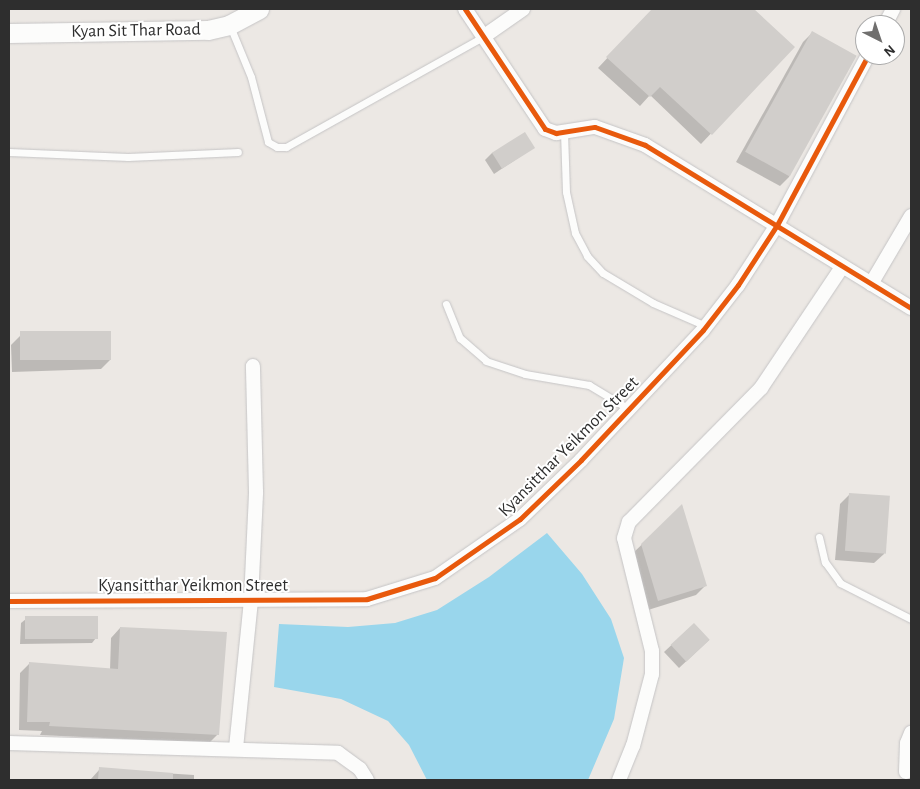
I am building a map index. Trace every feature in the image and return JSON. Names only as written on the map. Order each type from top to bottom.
[{"type":"main road","name":"Kyan Sit Thar Road","points":[[9,33],[208,30],[229,25],[259,9]]},
{"type":"street","points":[[465,9],[545,129],[564,132],[595,127],[645,145],[911,308]]},
{"type":"street","points":[[483,37],[523,9]]},
{"type":"street","name":"Kyansitthar Yeikmon Street","points":[[9,601],[367,598],[435,578],[520,519],[629,409],[706,326],[738,285],[777,225],[863,65]]},
{"type":"street","points":[[871,284],[911,216]]},
{"type":"street","points":[[619,780],[633,746],[652,674],[652,651],[624,538],[629,522],[761,388],[842,266]]},
{"type":"street","points":[[236,748],[251,600],[256,492],[253,366]]},
{"type":"street","points":[[906,773],[907,743],[911,732]]},
{"type":"street","points":[[9,743],[236,748],[338,753],[360,769],[367,780]]},
{"type":"lane","points":[[229,25],[251,77],[268,142],[277,147],[286,147],[483,37]]},
{"type":"lane","points":[[564,132],[566,192],[575,233],[587,256],[603,273],[653,303],[706,326]]},
{"type":"lane","points":[[9,152],[128,157],[238,152]]},
{"type":"lane","points":[[446,304],[460,338],[486,361],[525,374],[589,385],[629,409]]},
{"type":"lane","points":[[819,537],[825,562],[840,582],[911,619]]},
{"type":"water","points":[[547,533],[582,574],[611,619],[624,658],[614,719],[588,780],[427,780],[409,745],[388,721],[341,699],[274,687],[279,624],[348,627],[395,623],[437,610],[489,577]]},
{"type":"building","points":[[652,9],[754,9],[795,47],[712,135],[660,87],[650,97],[606,57]]},
{"type":"building","points":[[812,31],[855,55],[855,59],[790,176],[745,152]]},
{"type":"building","points":[[525,132],[535,148],[502,169],[492,153]]},
{"type":"building","points":[[20,331],[111,331],[111,360],[20,360]]},
{"type":"building","points":[[849,493],[890,496],[886,554],[845,551]]},
{"type":"building","points":[[682,504],[707,586],[658,601],[641,544]]},
{"type":"building","points":[[25,616],[98,616],[98,639],[25,639]]},
{"type":"building","points":[[694,623],[710,640],[686,662],[671,645]]},
{"type":"building","points":[[120,627],[227,632],[219,735],[49,726],[50,722],[27,722],[29,662],[118,669]]},
{"type":"building","points":[[99,767],[173,773],[173,780],[98,780]]},
{"type":"cycle path","points":[[465,9],[545,129],[556,133],[595,127],[645,145],[911,308]]},
{"type":"cycle path","points":[[9,601],[367,599],[435,578],[520,519],[581,460],[703,330],[738,285],[777,225],[863,65]]}]
